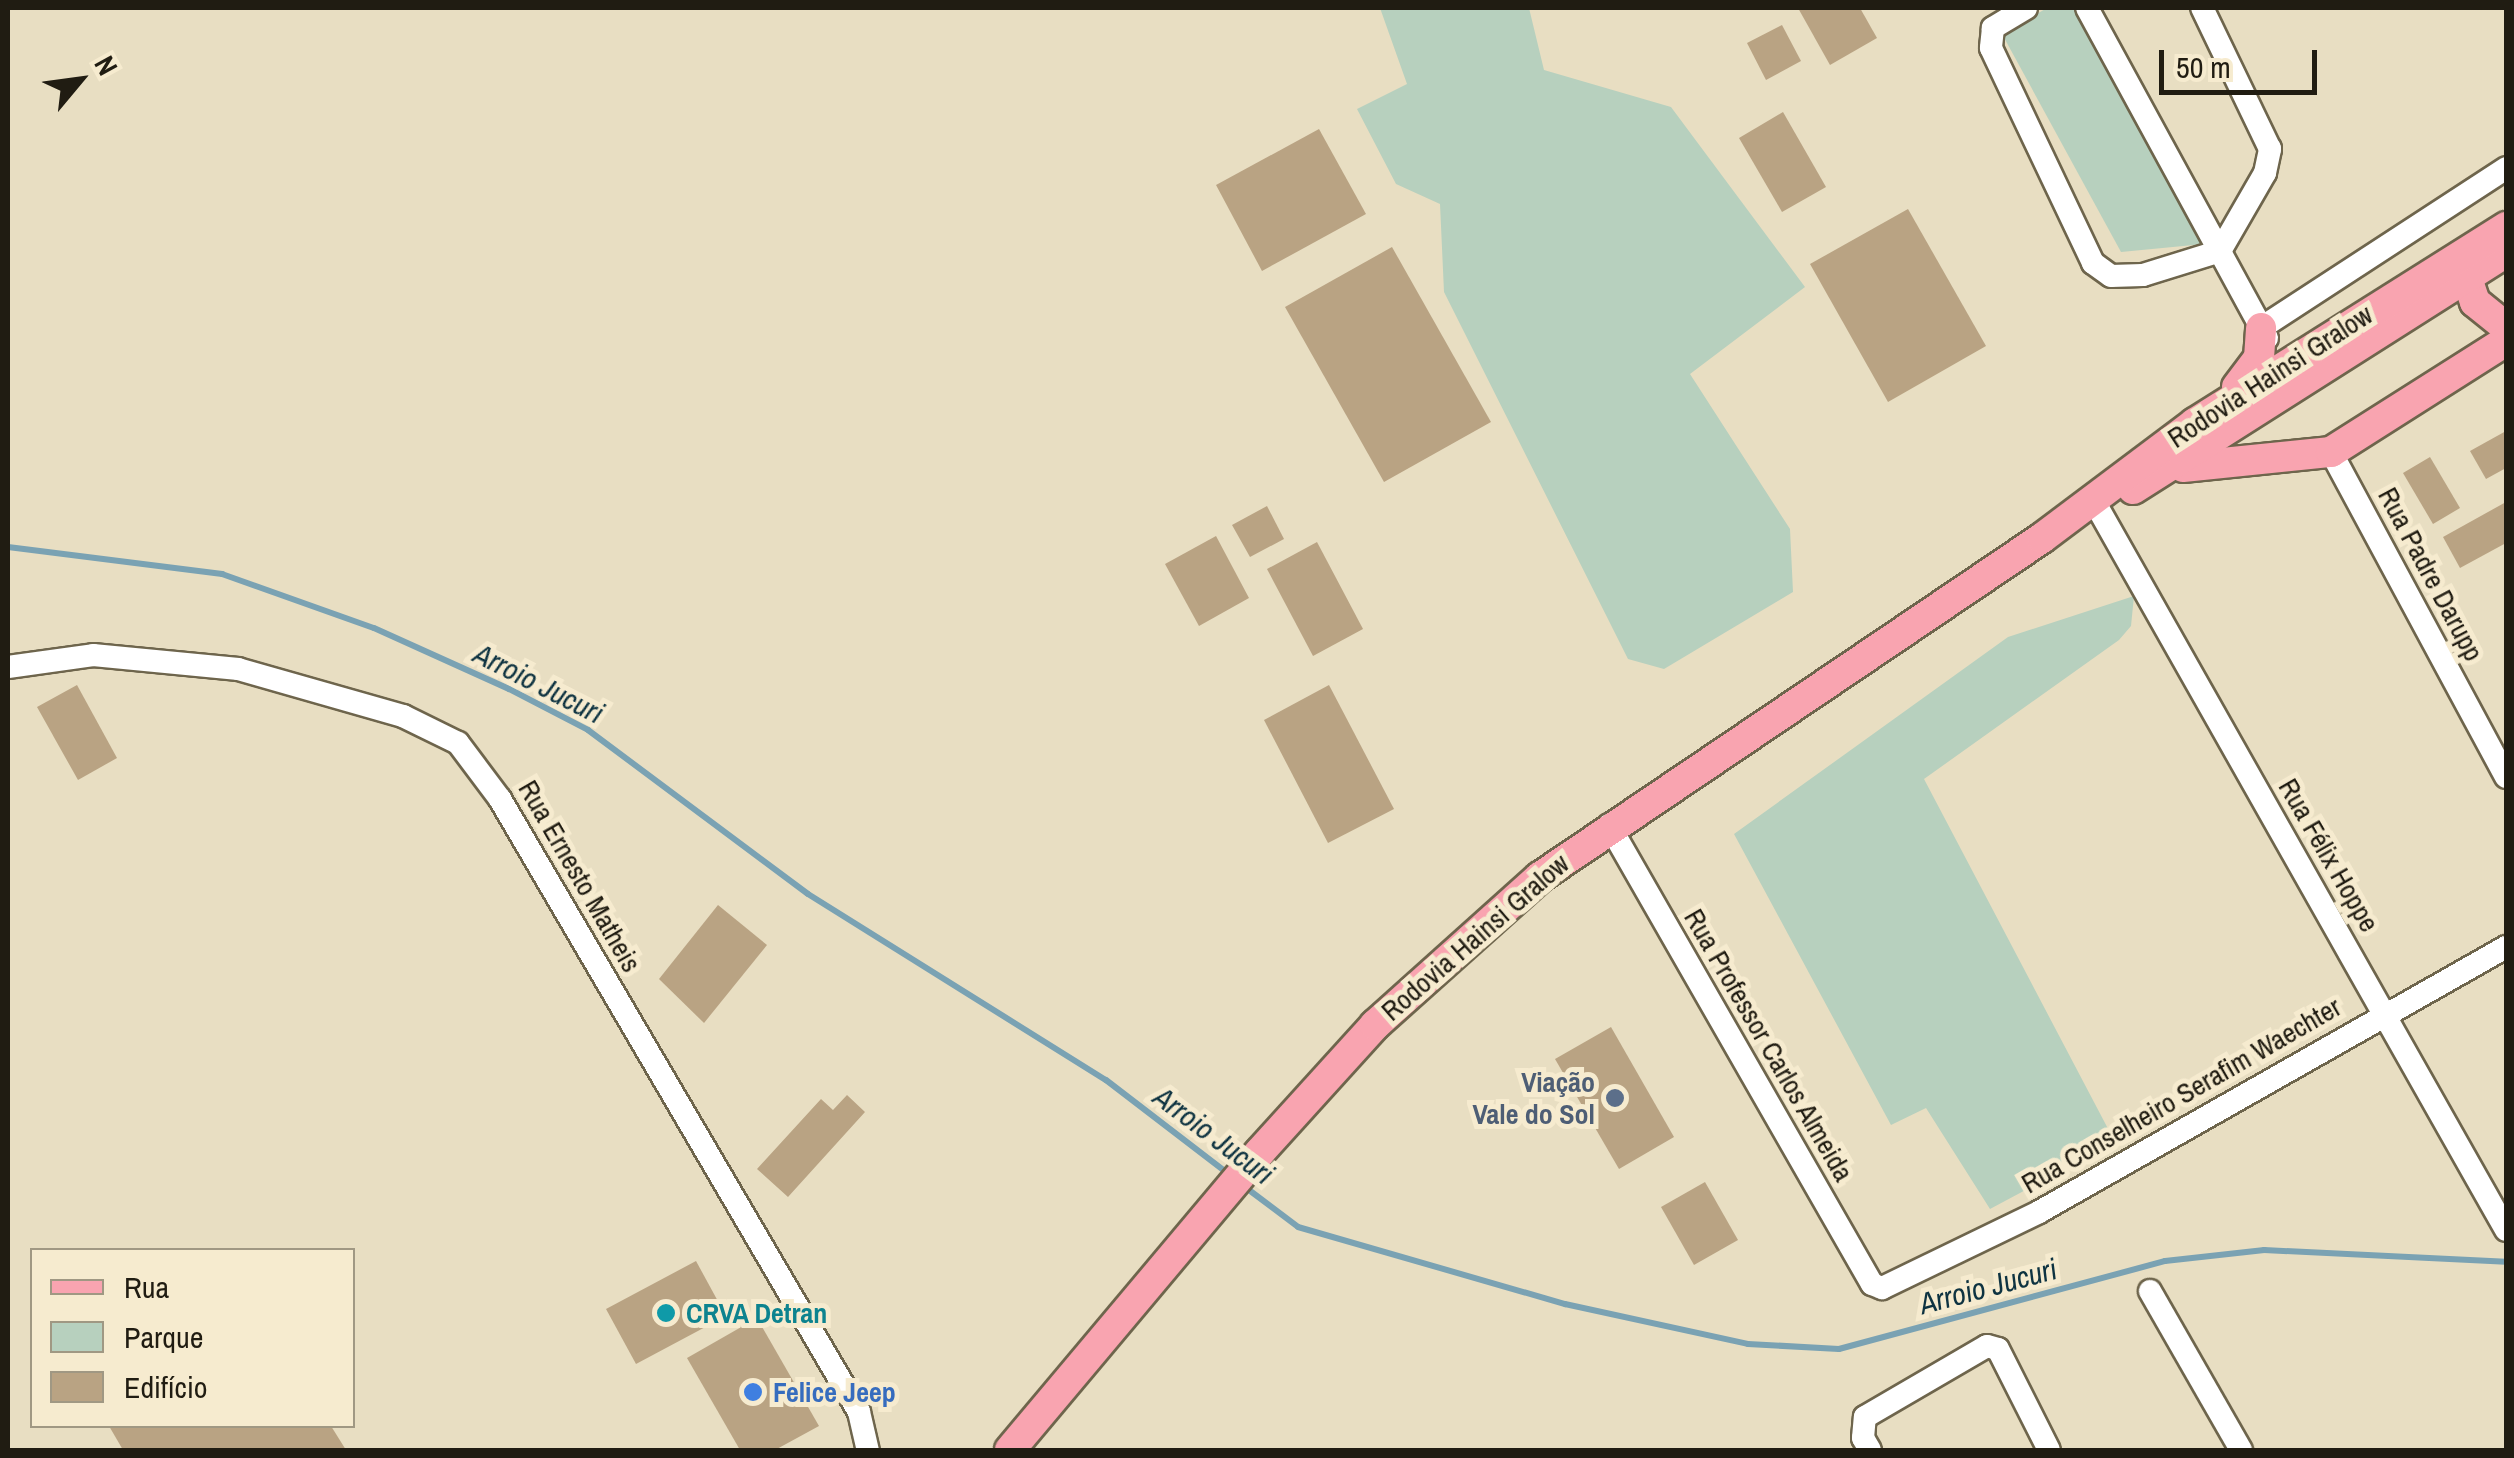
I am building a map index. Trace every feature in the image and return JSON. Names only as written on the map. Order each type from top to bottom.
[{"type":"main road","name":"Rodovia Hainsi Gralow","points":[[1010,1450],[1259,1152],[1376,1025],[1540,877],[1609,825],[2042,538],[2175,436],[2284,366],[2467,279],[2506,226]]},
{"type":"main road","name":"Rodovia Hainsi Gralow","points":[[2042,538],[2108,504],[2506,252]]},
{"type":"main road","points":[[2467,279],[2506,308]]},
{"type":"main road","points":[[2467,279],[2506,328]]},
{"type":"main road","points":[[2175,436],[2253,371],[2261,328]]},
{"type":"main road","points":[[2108,504],[2208,460],[2331,452],[2506,341]]},
{"type":"street","points":[[2026,8],[1993,28],[1991,48],[2093,263],[2111,276],[2142,275],[2220,251],[2259,186],[2270,149],[2202,8]]},
{"type":"street","points":[[2087,8],[2284,366]]},
{"type":"street","points":[[2261,328],[2506,168]]},
{"type":"street","name":"Rua Padre Darupp","points":[[2331,452],[2506,777]]},
{"type":"street","name":"Rua Félix Hoppe","points":[[2108,504],[2506,1230]]},
{"type":"street","name":"Rua Ernesto Matheis","points":[[8,668],[93,655],[238,669],[403,716],[458,742],[500,799],[859,1412],[868,1450]]},
{"type":"street","name":"Rua Professor Carlos Almeida","points":[[1609,825],[1872,1284],[1882,1288]]},
{"type":"street","name":"Rua Conselheiro Serafim Waechter","points":[[1882,1288],[2039,1212],[2384,1012],[2506,947]]},
{"type":"street","points":[[2150,1291],[2241,1450]]},
{"type":"street","points":[[1870,1450],[1863,1438],[1865,1417],[1988,1346],[1998,1350],[2049,1450]]},
{"type":"green space","points":[[1380,8],[1529,8],[1544,70],[1671,107],[1805,287],[1690,374],[1790,529],[1793,592],[1664,669],[1628,659],[1444,292],[1440,204],[1396,184],[1357,109],[1407,84]]},
{"type":"green space","points":[[2047,8],[2075,8],[2204,244],[2121,252],[2002,34]]},
{"type":"green space","points":[[2134,596],[2131,626],[2119,640],[1924,779],[2115,1142],[1990,1209],[1926,1108],[1891,1125],[1734,834],[2008,637]]},
{"type":"building","points":[[1798,8],[1860,8],[1877,38],[1830,65]]},
{"type":"building","points":[[1782,25],[1801,61],[1766,80],[1747,43]]},
{"type":"building","points":[[1783,112],[1826,187],[1782,212],[1739,138]]},
{"type":"building","points":[[1319,129],[1366,214],[1262,271],[1216,185]]},
{"type":"building","points":[[1908,209],[1986,346],[1888,402],[1810,264]]},
{"type":"building","points":[[1392,247],[1491,422],[1384,482],[1285,307]]},
{"type":"building","points":[[2506,431],[2506,468],[2486,479],[2470,451]]},
{"type":"building","points":[[2430,457],[2460,508],[2433,524],[2403,473]]},
{"type":"building","points":[[2506,502],[2506,543],[2460,568],[2443,537]]},
{"type":"building","points":[[1267,506],[1284,539],[1250,557],[1232,525]]},
{"type":"building","points":[[1216,536],[1249,598],[1199,626],[1165,564]]},
{"type":"building","points":[[1317,542],[1363,629],[1313,656],[1267,569]]},
{"type":"building","points":[[77,685],[117,758],[78,780],[37,707]]},
{"type":"building","points":[[1329,685],[1394,809],[1328,843],[1264,720]]},
{"type":"building","points":[[718,905],[767,945],[704,1023],[659,979]]},
{"type":"building","name":"Viação Vale do Sol","points":[[1611,1027],[1674,1137],[1619,1169],[1555,1059]]},
{"type":"building","points":[[847,1095],[865,1112],[788,1197],[757,1169],[821,1099],[833,1110]]},
{"type":"building","points":[[1705,1182],[1738,1240],[1694,1265],[1661,1207]]},
{"type":"building","name":"CRVA Detran","points":[[696,1261],[726,1316],[636,1364],[606,1309]]},
{"type":"building","name":"Felice Jeep","points":[[757,1318],[819,1426],[775,1450],[740,1450],[687,1358]]},
{"type":"building","points":[[110,1428],[332,1428],[346,1450],[123,1450]]},
{"type":"waterway","name":"Arroio Jucuri","points":[[8,547],[222,574],[374,628],[509,689],[588,730],[808,894],[1106,1080],[1231,1176]]},
{"type":"waterway","name":"Arroio Jucuri","points":[[1245,1187],[1298,1227],[1565,1304],[1748,1344],[1839,1349],[2165,1261],[2264,1250],[2506,1262]]},
{"type":"place","name":"Viação Vale do Sol","points":[[1615,1098]]},
{"type":"place","name":"CRVA Detran","points":[[666,1313]]},
{"type":"place","name":"Felice Jeep","points":[[753,1392]]}]
